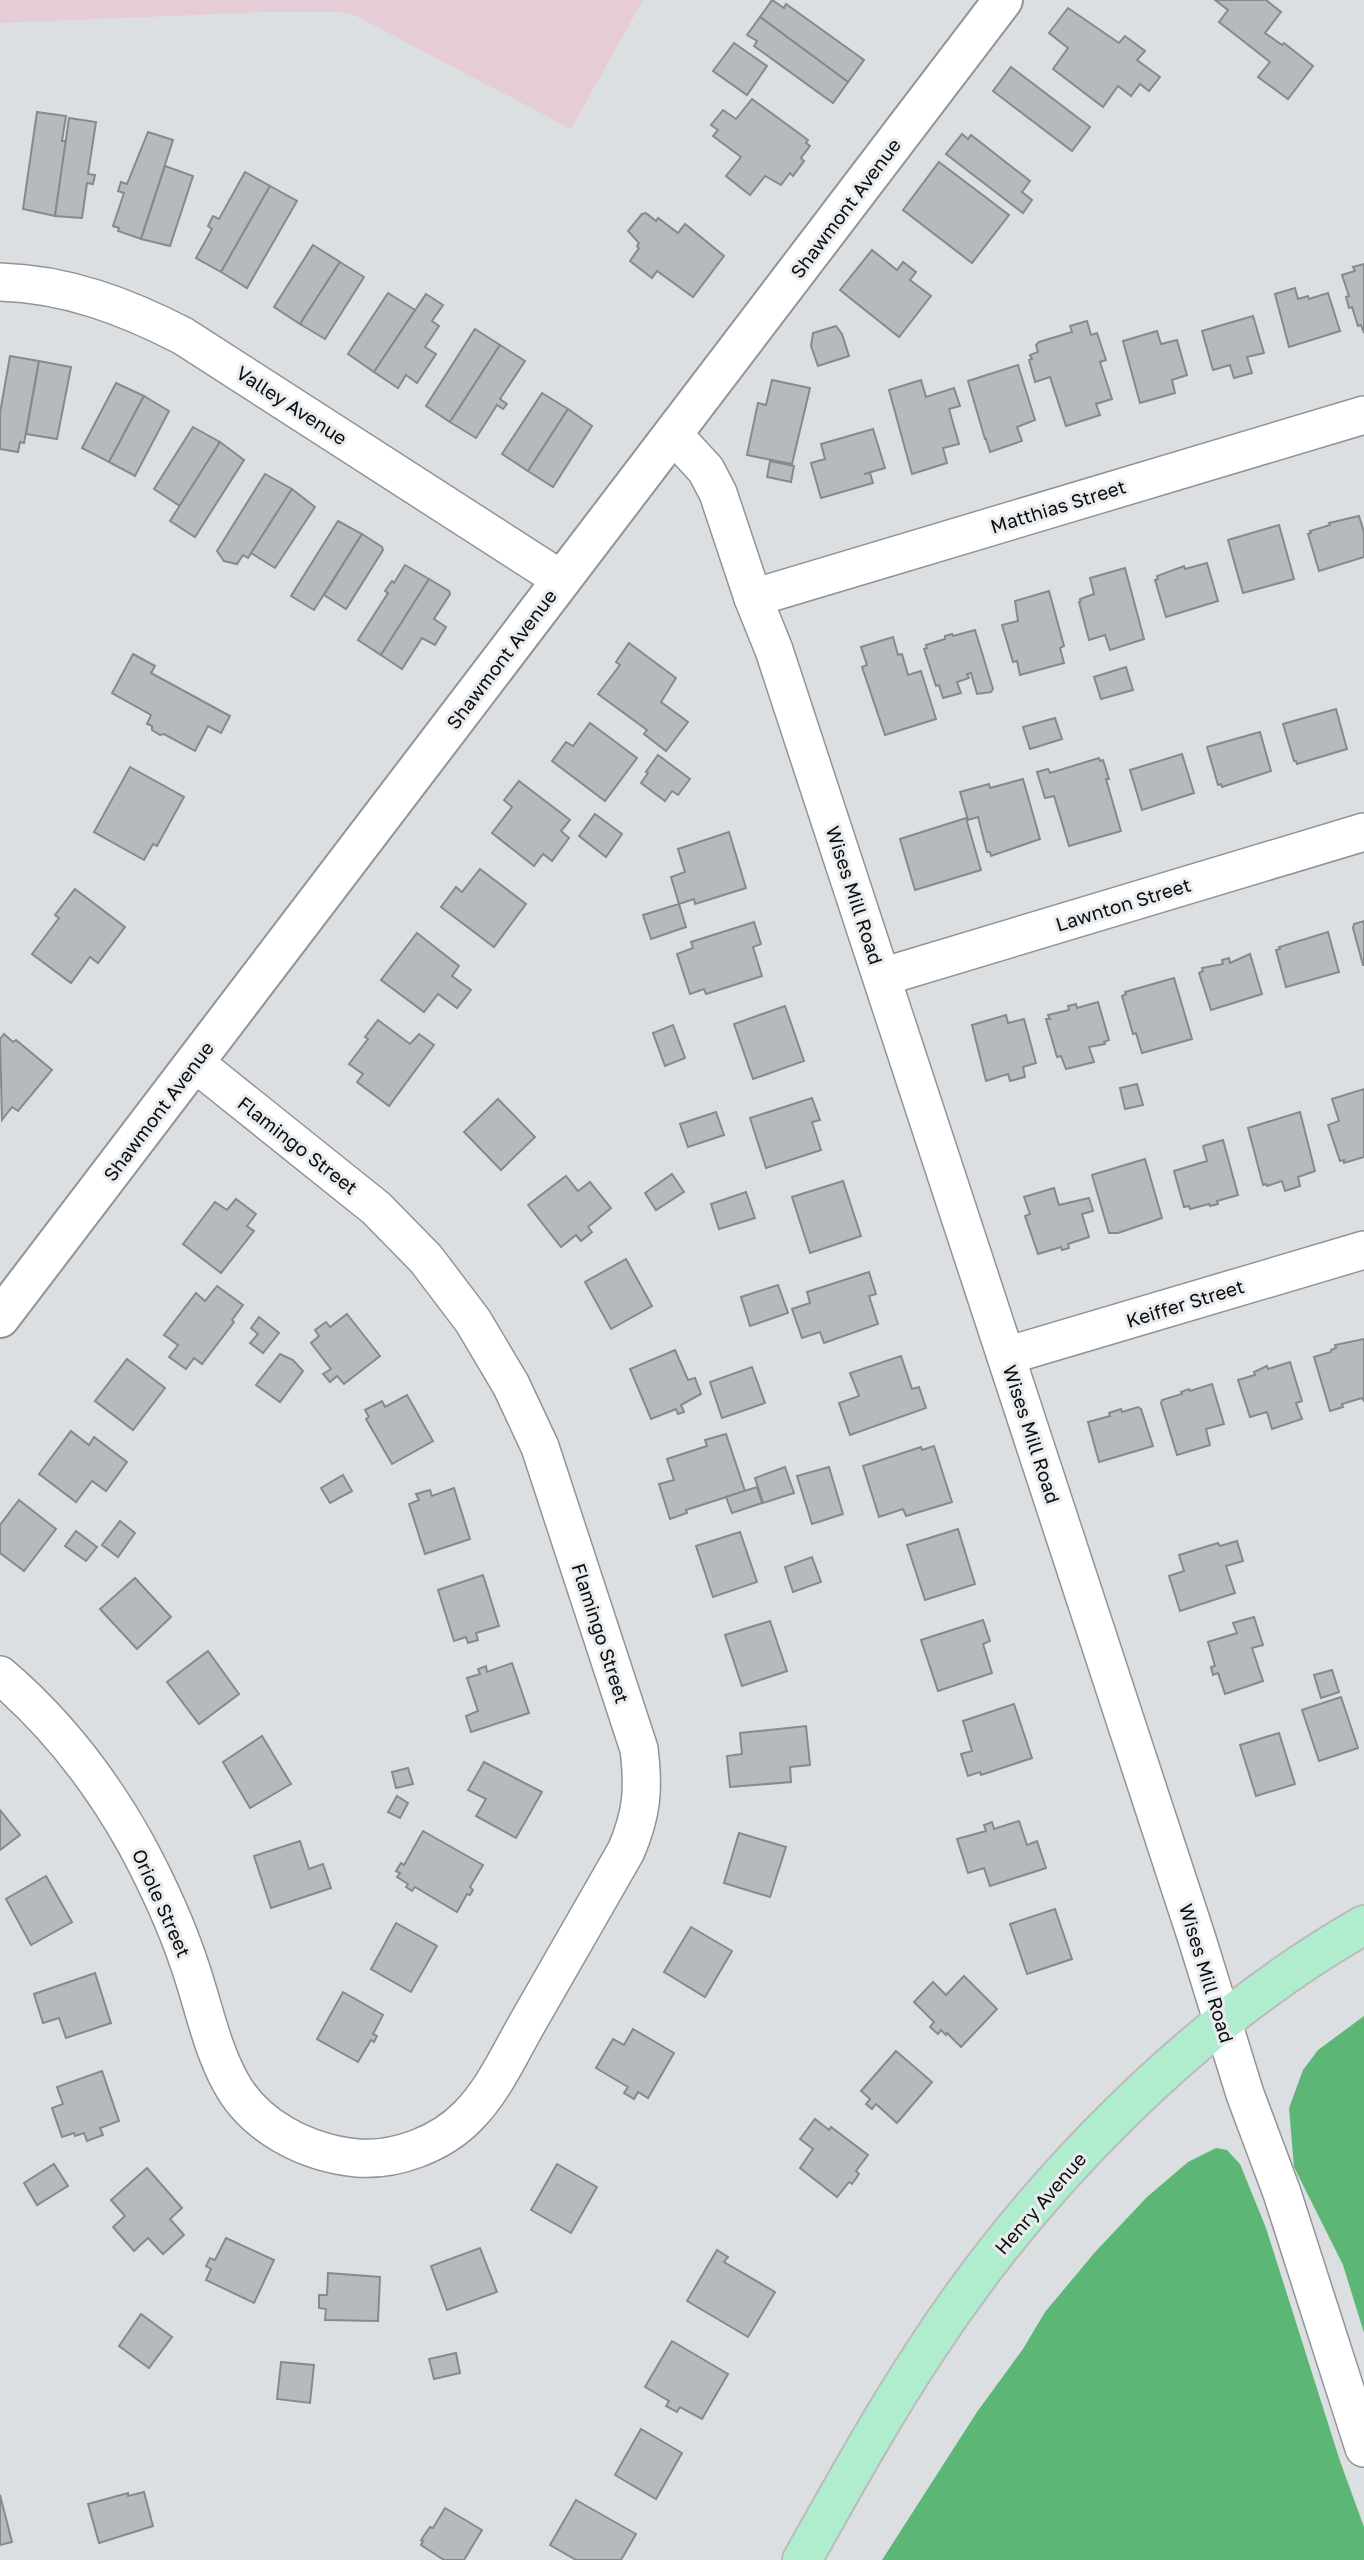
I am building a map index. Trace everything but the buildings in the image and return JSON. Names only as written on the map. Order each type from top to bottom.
[{"type":"main road","name":"Henry Avenue","points":[[802,2560],[927,2348],[1022,2220],[1082,2153],[1169,2067],[1222,2021],[1278,1979],[1364,1925]]},
{"type":"street","name":"Shawmont Avenue","points":[[0,1318],[1003,0]]},
{"type":"street","name":"Valley Avenue","points":[[0,282],[80,293],[136,313],[183,336],[562,580]]},
{"type":"street","name":"Matthias Street","points":[[753,597],[1364,415]]},
{"type":"street","name":"Wises Mill Road","points":[[673,434],[706,470],[718,493],[774,650],[1245,2094],[1282,2193],[1364,2448]]},
{"type":"street","name":"Lawnton Street","points":[[882,977],[1364,832]]},
{"type":"street","name":"Flamingo Street","points":[[195,1063],[376,1208],[426,1259],[473,1321],[511,1385],[540,1447],[639,1749],[643,1779],[636,1826],[625,1851],[503,2066],[469,2116],[447,2134],[421,2147],[392,2155],[367,2158],[343,2156],[297,2142]]},
{"type":"street","name":"Keiffer Street","points":[[1006,1356],[1364,1250]]},
{"type":"street","name":"Oriole Street","points":[[0,1675],[57,1732],[106,1797],[136,1844],[163,1897],[189,1962],[218,2054],[230,2082],[246,2105],[269,2125],[297,2142]]},
{"type":"shaded area","points":[[0,0],[413,0],[400,39],[356,16],[340,12],[267,12],[0,23]]},
{"type":"shaded area","points":[[413,0],[643,0],[571,129],[400,39]]},
{"type":"green space","points":[[1364,2016],[1364,2333],[1343,2265],[1294,2167],[1289,2108],[1303,2070],[1318,2050]]},
{"type":"green space","points":[[1216,2148],[1227,2150],[1240,2164],[1266,2228],[1340,2461],[1364,2527],[1364,2560],[882,2560],[1045,2312],[1096,2251],[1147,2197],[1188,2162]]}]
